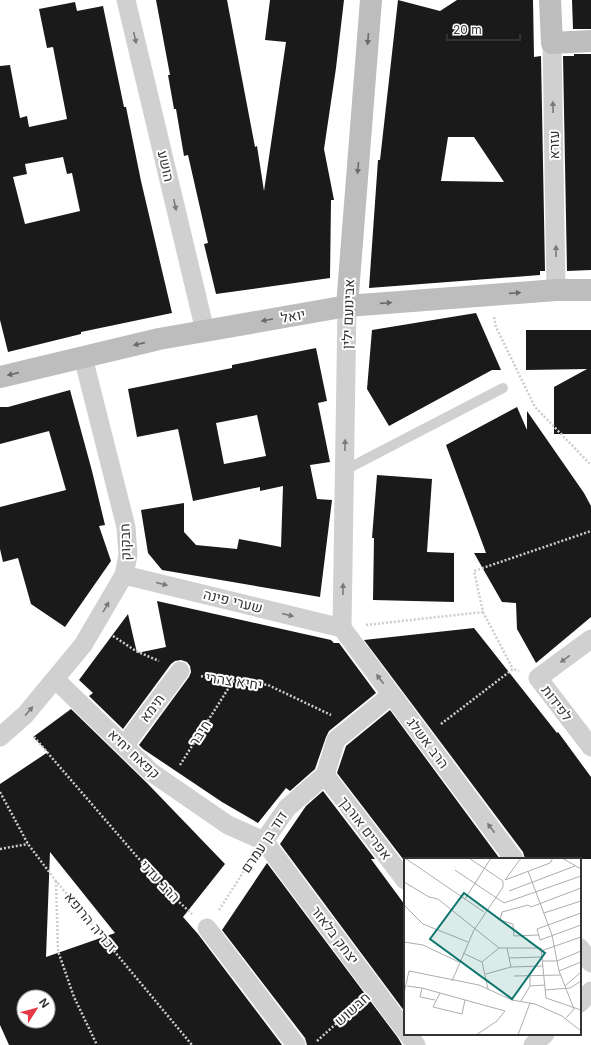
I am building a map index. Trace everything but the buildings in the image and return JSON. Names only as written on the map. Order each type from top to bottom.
[{"type":"street","name":"הושע","points":[[126,0],[205,331]]},
{"type":"street","name":"אבינועם ילין","points":[[342,628],[347,306],[371,0]]},
{"type":"street","name":"עזרא","points":[[550,0],[556,290]]},
{"type":"street","points":[[552,43],[591,41]]},
{"type":"street","name":"יואל","points":[[0,377],[159,339],[347,306],[556,290],[591,290]]},
{"type":"street","name":"חבקוק","points":[[0,737],[25,715],[84,645],[124,575],[128,555],[126,527],[84,357]]},
{"type":"street","name":"שערי פינה","points":[[124,575],[342,628]]},
{"type":"street","name":"הרב אשלג","points":[[342,628],[513,858]]},
{"type":"street","points":[[538,678],[591,640]]},
{"type":"street","name":"תימא","points":[[124,746],[180,671]]},
{"type":"street","name":"לפידות","points":[[538,678],[591,747]]},
{"type":"street","name":"קפאח יחיא","points":[[55,679],[151,772],[228,825],[264,841]]},
{"type":"street","points":[[325,776],[336,740],[391,694]]},
{"type":"street","name":"דוד בן עמרם","points":[[264,841],[287,808],[325,776]]},
{"type":"street","name":"אפרים אורבך","points":[[325,776],[404,879]]},
{"type":"street","name":"יצחק בלאזר","points":[[264,841],[404,1029]]},
{"type":"street","points":[[207,928],[296,1045]]},
{"type":"street","points":[[581,949],[591,963]]},
{"type":"street","points":[[409,1035],[416,1045]]},
{"type":"street","points":[[525,1035],[532,1045],[544,1035]]},
{"type":"lane","points":[[344,470],[504,388]]},
{"type":"path","points":[[490,295],[496,327],[535,407],[591,465]]},
{"type":"path","points":[[538,678],[513,669],[483,612],[474,571],[591,531]]},
{"type":"path","points":[[342,628],[483,612]]},
{"type":"path","name":"יחיא צהרי","points":[[96,624],[136,651],[180,671],[211,679],[268,685],[353,726]]},
{"type":"path","points":[[424,738],[513,669]]},
{"type":"path","name":"חיבר","points":[[168,784],[233,681]]},
{"type":"path","name":"הרב עדני","points":[[19,720],[164,888],[207,928]]},
{"type":"path","name":"זכריה הרופא","points":[[0,792],[28,844],[192,1045]]},
{"type":"path","name":"דוד בן עמרם","points":[[207,928],[264,841]]},
{"type":"path","points":[[0,849],[28,844]]},
{"type":"path","points":[[56,880],[58,950],[74,997],[97,1045]]},
{"type":"path","name":"חבשוש","points":[[312,1045],[375,990]]}]
